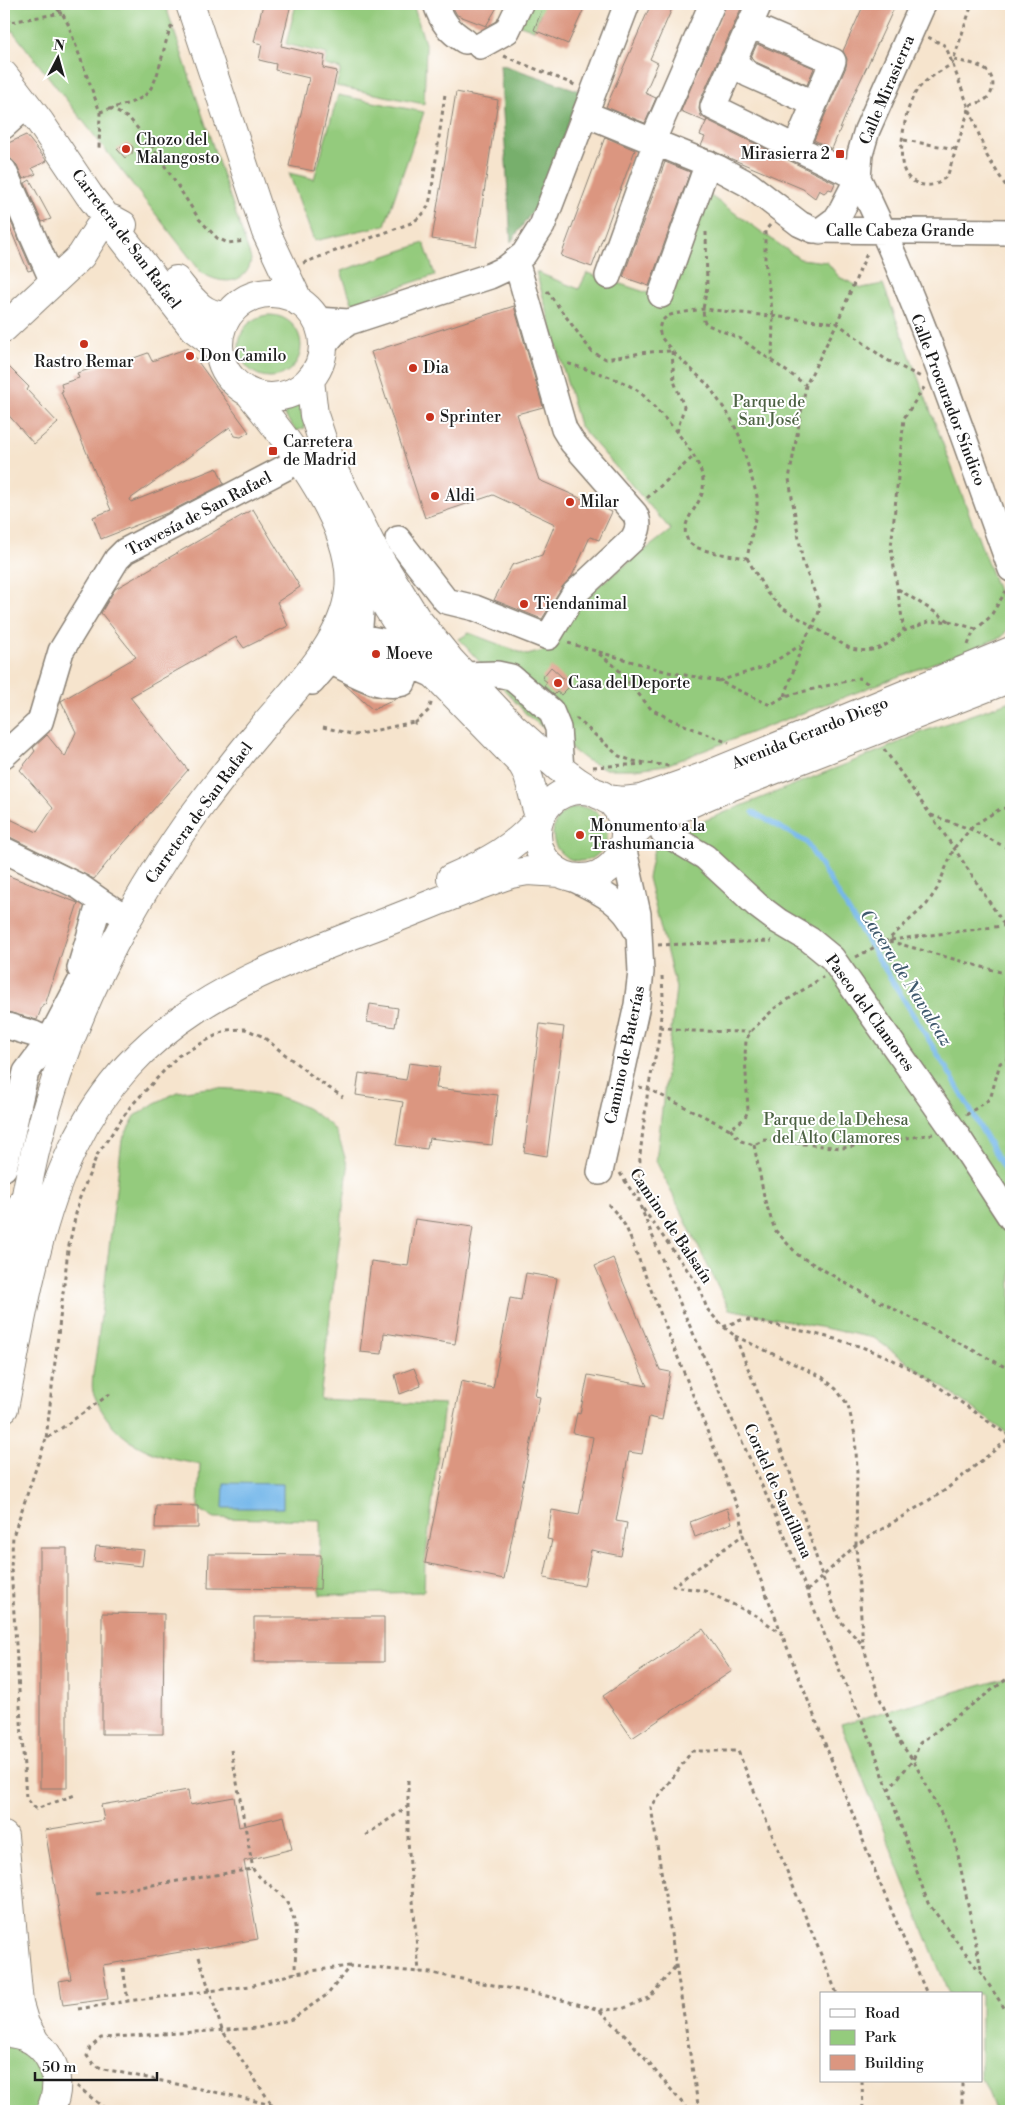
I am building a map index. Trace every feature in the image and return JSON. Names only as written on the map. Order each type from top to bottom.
[{"type":"main road","points":[[182,14],[255,237],[270,259],[270,279],[266,294]]},
{"type":"main road","name":"Carretera de San Rafael","points":[[4,75],[34,113],[115,204],[191,298],[211,319],[214,344],[227,375],[250,394],[300,460],[334,517],[346,550],[350,569],[349,593],[342,618],[320,657],[216,785],[187,824],[147,884],[100,973],[71,1038],[36,1145],[6,1308]]},
{"type":"main road","name":"Carretera de San Rafael","points":[[34,113],[90,195],[94,238],[211,319]]},
{"type":"main road","points":[[250,394],[268,398],[284,396],[298,390],[310,380],[320,364],[313,322],[255,237]]},
{"type":"main road","points":[[4,328],[53,282],[94,238],[108,251],[124,256],[162,300],[211,319],[243,301],[266,294],[283,295],[313,322]]},
{"type":"main road","points":[[4,1408],[37,1253],[62,1173],[76,1141],[93,1112],[118,1078],[150,1044],[178,1020],[211,998],[244,980],[294,958],[498,878],[523,872],[564,874],[584,878],[600,874],[613,864],[623,844],[624,830],[621,818],[615,807],[603,797],[578,782],[573,768],[514,728],[463,675],[416,618],[374,550],[330,463],[314,416],[310,380]]},
{"type":"main road","points":[[334,517],[418,667],[522,764],[530,780],[533,802],[540,818]]},
{"type":"main road","name":"Avenida Gerardo Diego","points":[[603,797],[623,801],[641,799],[703,777],[1011,652]]},
{"type":"main road","name":"Avenida Gerardo Diego","points":[[623,844],[642,825],[686,805],[1011,678]]},
{"type":"main road","points":[[564,874],[547,863],[540,849],[537,834],[540,818],[551,802],[564,794],[580,791],[603,797]]},
{"type":"main road","name":"Carretera de San Rafael","points":[[6,1308],[35,1196],[58,1140],[90,1086],[136,1033],[166,1008],[192,990],[242,962],[495,858],[522,838],[540,818]]},
{"type":"main road","points":[[4,1836],[19,2004],[25,2024],[36,2043],[47,2054],[54,2067],[61,2101]]},
{"type":"main road","points":[[4,2033],[23,2036],[36,2043]]},
{"type":"street","points":[[436,4],[448,29],[473,44],[507,31],[520,4]]},
{"type":"street","points":[[313,322],[336,331],[349,322],[490,276],[516,261],[524,254],[547,216],[627,4]]},
{"type":"street","points":[[608,276],[663,144],[712,4]]},
{"type":"street","name":"Calle Mirasierra","points":[[820,231],[836,220],[858,178],[860,154],[867,130],[924,4]]},
{"type":"street","points":[[796,146],[833,61],[755,14],[713,107],[858,178],[876,239]]},
{"type":"street","points":[[733,61],[748,74],[806,100],[816,98]]},
{"type":"street","name":"Calle Cabeza Grande","points":[[590,104],[663,144],[708,163],[748,184],[806,228],[876,239],[1011,232]]},
{"type":"street","points":[[4,126],[34,113]]},
{"type":"street","points":[[661,294],[708,163]]},
{"type":"street","points":[[4,171],[53,282]]},
{"type":"street","name":"Calle Procurador Síndico","points":[[876,239],[940,376],[1008,580]]},
{"type":"street","points":[[398,539],[446,601],[475,608],[548,637],[574,594],[633,539],[639,527],[632,511],[572,442],[564,429],[516,261]]},
{"type":"street","name":"Travesía de San Rafael","points":[[4,755],[40,722],[61,651],[124,551],[300,460]]},
{"type":"street","points":[[358,645],[364,573]]},
{"type":"street","points":[[416,618],[446,601]]},
{"type":"street","points":[[4,1168],[26,1072],[49,1041],[71,999],[110,907],[189,811],[262,743],[330,661],[358,645],[396,642],[418,667],[405,674],[403,684],[394,686],[385,685],[330,661]]},
{"type":"street","points":[[463,675],[497,674],[511,677],[549,710],[573,768]]},
{"type":"street","name":"Paseo del Clamores","points":[[663,832],[705,856],[758,906],[778,921],[810,940],[832,958],[848,961],[959,1123],[1011,1218]]},
{"type":"street","name":"Camino de Baterías","points":[[603,1160],[640,989],[641,972],[648,942],[638,914],[623,844]]},
{"type":"street","points":[[4,850],[80,887],[110,907]]},
{"type":"street","name":"Camino de Baterías","points":[[564,874],[618,903],[648,942]]},
{"type":"street","points":[[4,1025],[34,1034],[49,1041]]},
{"type":"street","points":[[4,1227],[12,1218],[28,1192]]},
{"type":"path","points":[[51,4],[62,13],[68,24],[100,112],[99,148]]},
{"type":"path","points":[[953,62],[983,68],[989,72],[992,78],[992,90],[983,101],[969,108],[948,174],[942,181],[936,184],[926,186],[914,183],[907,177],[903,167],[904,140],[909,104],[912,97],[927,80],[953,62],[972,4]]},
{"type":"path","points":[[4,24],[62,13]]},
{"type":"path","points":[[100,112],[145,95],[155,80],[167,33],[182,14]]},
{"type":"path","points":[[935,40],[944,45],[953,62],[981,144],[993,168],[1011,194]]},
{"type":"path","points":[[473,44],[590,104]]},
{"type":"path","points":[[297,265],[411,223],[423,216],[428,209],[431,195],[445,94]]},
{"type":"path","points":[[110,108],[130,119],[152,146],[199,219],[217,238],[228,243],[255,237]]},
{"type":"path","points":[[904,140],[956,149]]},
{"type":"path","points":[[772,360],[773,317],[765,260],[765,231],[782,211]]},
{"type":"path","points":[[706,226],[707,287],[703,309],[704,321],[741,339],[806,386]]},
{"type":"path","points":[[785,696],[802,644],[818,615],[820,606],[802,563],[789,479],[806,386],[876,239]]},
{"type":"path","points":[[544,286],[553,302],[592,352],[606,359],[647,352],[672,352]]},
{"type":"path","points":[[904,631],[892,548],[904,418],[928,380],[885,359],[837,322],[703,309],[667,316],[661,322],[659,329],[661,337],[672,352],[708,385],[730,417],[739,435],[757,496],[757,510],[748,558],[767,593],[782,608],[851,649],[863,652],[880,649],[904,631],[928,622],[949,621]]},
{"type":"path","points":[[672,352],[674,381],[684,407],[677,432]]},
{"type":"path","points":[[544,355],[636,389],[677,432],[694,457],[704,478],[703,491],[687,521],[688,540],[692,545],[717,553],[748,558]]},
{"type":"path","points":[[632,511],[694,457]]},
{"type":"path","points":[[967,649],[973,632],[990,617],[1008,580]]},
{"type":"path","points":[[898,589],[949,621],[977,629]]},
{"type":"path","points":[[548,637],[668,672],[719,681],[770,705],[785,696],[859,678],[866,683],[874,695]]},
{"type":"path","points":[[719,681],[767,666],[802,644]]},
{"type":"path","points":[[597,652],[616,667],[651,708],[674,721],[733,745]]},
{"type":"path","points":[[414,724],[428,710],[432,698],[418,667]]},
{"type":"path","points":[[549,710],[573,716],[619,756],[633,761],[676,766]]},
{"type":"path","points":[[324,727],[355,735],[418,720]]},
{"type":"path","points":[[880,744],[954,848],[1011,934]]},
{"type":"path","points":[[573,768],[653,763]]},
{"type":"path","points":[[730,1129],[744,1119],[748,1111],[746,1041],[750,1032],[774,1008],[848,961],[888,940],[927,904],[937,889],[954,848],[970,829],[1000,809],[1011,807]]},
{"type":"path","points":[[931,815],[970,829],[1011,850]]},
{"type":"path","points":[[888,940],[1011,925]]},
{"type":"path","points":[[648,942],[810,940]]},
{"type":"path","points":[[888,940],[1011,975]]},
{"type":"path","points":[[648,942],[659,954]]},
{"type":"path","name":"Cordel de Santillana","points":[[662,972],[663,996],[660,1027],[648,1089],[640,1155],[639,1203],[684,1313],[786,1538],[832,1653],[871,1740],[928,1902],[983,1976],[1011,2018]]},
{"type":"path","points":[[660,1027],[692,1031],[750,1032]]},
{"type":"path","points":[[75,1795],[36,1809],[26,1798],[11,1568],[13,1536],[46,1439],[68,1250],[79,1200],[97,1154],[130,1107],[178,1056],[226,1030],[245,1029],[262,1036],[317,1080],[343,1097]]},
{"type":"path","points":[[620,1082],[648,1089],[730,1129],[741,1141],[754,1145],[764,1140],[842,1148],[959,1123],[991,1096],[1000,1063],[1011,1057]]},
{"type":"path","points":[[754,1145],[765,1201],[775,1230],[798,1255],[854,1288],[1011,1370]]},
{"type":"path","name":"Camino de Balsaín","points":[[603,1160],[639,1203],[699,1286],[707,1309],[723,1327],[735,1336],[822,1377],[836,1389],[848,1405],[854,1435],[857,1468],[856,1545],[863,1645]]},
{"type":"path","points":[[608,1204],[626,1227],[741,1516],[743,1535],[879,1881],[926,1992]]},
{"type":"path","points":[[723,1327],[741,1320],[752,1320],[829,1338],[870,1350],[912,1370],[1011,1437],[944,1491],[856,1545],[807,1590]]},
{"type":"path","points":[[735,1336],[790,1472],[822,1576],[841,1622],[863,1645],[878,1694],[898,1740],[912,1760],[955,1840],[983,1976]]},
{"type":"path","points":[[46,1439],[110,1394]]},
{"type":"path","points":[[743,1535],[673,1586],[705,1591],[757,1616],[783,1635]]},
{"type":"path","points":[[888,1790],[912,1760],[920,1743],[1011,1676]]},
{"type":"path","points":[[231,1750],[253,1869],[257,1876],[281,1894],[292,1909],[295,1925],[295,1973]]},
{"type":"path","points":[[699,2111],[651,1807],[692,1751],[738,1751],[836,1992]]},
{"type":"path","points":[[408,1780],[408,1841],[419,1972]]},
{"type":"path","points":[[366,1835],[407,1807]]},
{"type":"path","points":[[96,1894],[253,1869]]},
{"type":"path","points":[[199,1957],[222,2030],[273,2105]]},
{"type":"path","points":[[296,2111],[104,2069],[94,2064],[87,2056],[90,2048],[101,2038],[258,2028],[292,2019],[328,1994],[350,1966]]},
{"type":"path","points":[[78,2009],[250,1986],[295,1973],[350,1966],[419,1972],[539,1994],[600,2010],[622,2009],[649,1998],[675,1967]]},
{"type":"path","points":[[123,1968],[128,2001]]},
{"type":"path","points":[[600,2010],[626,2036],[689,2111]]},
{"type":"path","points":[[862,2082],[864,2111]]},
{"type":"path","points":[[960,2111],[962,2105],[962,2082]]},
{"type":"path","points":[[61,2101],[108,2111]]},
{"type":"green space","points":[[4,4],[165,4],[251,259],[249,268],[244,274],[239,278],[224,281],[201,272],[4,20]]},
{"type":"green space","points":[[296,4],[413,4],[426,47],[424,104],[336,86],[341,69],[325,65],[327,54],[286,44]]},
{"type":"green space","points":[[519,4],[551,5],[540,14],[534,30],[512,22]]},
{"type":"green space","points":[[500,64],[580,91],[541,199],[511,242]]},
{"type":"green space","points":[[338,95],[424,112],[385,225],[314,241],[289,173],[314,179]]},
{"type":"green space","name":"Parque de San José","points":[[705,192],[800,259],[827,262],[839,277],[862,288],[883,284],[1009,620],[1009,627],[1002,637],[666,765],[636,769],[606,769],[586,760],[528,716],[459,639],[469,633],[527,655],[543,651],[576,603],[671,530],[579,425],[536,272],[579,289],[587,273],[666,299]]},
{"type":"green space","points":[[424,243],[435,275],[352,303],[341,271]]},
{"type":"green space","points":[[270,315],[282,318],[292,324],[298,334],[301,346],[298,358],[292,368],[282,374],[270,377],[258,374],[248,368],[242,358],[239,346],[242,334],[248,324],[258,318]]},
{"type":"green space","points":[[298,400],[305,428],[296,431],[278,406]]},
{"type":"green space","name":"Parque de la Dehesa del Alto Clamores","points":[[1011,701],[1011,1436],[874,1338],[729,1309],[656,1161],[676,988],[648,878],[653,853],[661,838],[922,732]]},
{"type":"green space","points":[[580,807],[590,809],[599,815],[605,824],[607,834],[605,844],[599,853],[590,859],[580,861],[570,859],[561,853],[555,844],[553,834],[555,824],[561,815],[570,809]]},
{"type":"green space","points":[[207,1088],[252,1091],[295,1102],[329,1124],[338,1137],[348,1168],[320,1399],[444,1405],[425,1563],[424,1590],[421,1592],[320,1595],[320,1520],[215,1518],[201,1511],[198,1506],[200,1464],[166,1457],[150,1452],[135,1444],[122,1435],[111,1423],[101,1409],[93,1392],[93,1374],[122,1140],[135,1116],[155,1103],[178,1092]]},
{"type":"green space","points":[[1011,1676],[1011,2111],[996,2111],[982,2078],[982,1992],[948,1992],[841,1724]]},
{"type":"green space","points":[[4,2041],[21,2044],[47,2075],[39,2111],[4,2111]]},
{"type":"water","points":[[224,1483],[283,1484],[283,1508],[223,1508]]},
{"type":"building","points":[[263,4],[291,4],[281,46],[325,56],[323,68],[337,71],[314,171],[289,166],[309,78],[275,70],[276,64],[259,60],[262,44],[254,42]]},
{"type":"building","points":[[451,4],[499,4],[486,26],[457,15]]},
{"type":"building","points":[[544,4],[586,4],[568,44],[534,30]]},
{"type":"building","points":[[651,4],[674,4],[650,59],[658,63],[645,93],[656,98],[645,123],[606,107]]},
{"type":"building","points":[[726,4],[743,4],[700,101],[699,109],[701,116],[707,120],[706,122],[681,111]]},
{"type":"building","points":[[864,4],[896,4],[856,90],[832,149],[814,140],[846,67],[847,59],[843,51]]},
{"type":"building","points":[[757,44],[814,68],[807,85],[756,62],[751,57]]},
{"type":"building","points":[[456,92],[498,100],[476,246],[432,239]]},
{"type":"building","points":[[707,120],[835,183],[832,190],[829,189],[824,193],[819,190],[815,198],[803,189],[701,146],[705,137],[700,135]]},
{"type":"building","points":[[26,135],[47,161],[32,168],[36,174],[23,179],[17,165],[10,158],[4,145]]},
{"type":"building","points":[[605,137],[635,150],[592,267],[561,256]]},
{"type":"building","name":"Chozo del Malangosto","points":[[127,143],[133,147],[132,154],[125,158],[117,149]]},
{"type":"building","points":[[665,162],[690,172],[649,286],[623,277]]},
{"type":"building","points":[[30,180],[51,219],[42,222],[25,183]]},
{"type":"building","points":[[4,206],[32,270],[28,271],[4,214]]},
{"type":"building","points":[[514,306],[543,407],[517,414],[539,480],[612,512],[599,540],[590,537],[572,576],[562,587],[542,619],[494,600],[512,565],[542,555],[555,524],[493,495],[425,518],[371,352]]},
{"type":"building","points":[[188,348],[249,432],[241,437],[235,436],[230,427],[130,499],[131,502],[217,468],[224,484],[167,513],[101,539],[93,517],[111,510],[61,392],[63,391],[61,384],[79,378],[77,373],[116,361],[117,364],[148,353],[152,361]]},
{"type":"building","points":[[4,362],[29,387],[27,390],[58,423],[34,444],[4,410]]},
{"type":"building","points":[[253,509],[300,587],[277,602],[288,626],[244,648],[236,637],[130,697],[188,770],[94,879],[10,837],[4,836],[4,816],[37,832],[53,808],[20,770],[35,751],[33,748],[47,735],[65,757],[76,732],[61,701],[136,657],[101,613],[115,589]]},
{"type":"building","name":"Casa del Deporte","points":[[551,667],[571,685],[561,695],[557,692],[554,695],[544,686],[547,682],[542,678]]},
{"type":"building","points":[[344,684],[372,696],[398,698],[373,710]]},
{"type":"building","points":[[4,874],[78,903],[45,1005],[43,1004],[37,1020],[4,1011]]},
{"type":"building","points":[[370,1004],[398,1008],[395,1027],[367,1022]]},
{"type":"building","points":[[540,1024],[564,1027],[547,1156],[524,1152]]},
{"type":"building","points":[[409,1063],[440,1067],[436,1088],[498,1095],[492,1145],[429,1138],[427,1149],[396,1145],[403,1102],[356,1095],[359,1073],[406,1080]]},
{"type":"building","points":[[415,1219],[473,1227],[455,1344],[384,1333],[382,1354],[360,1352],[371,1261],[408,1266]]},
{"type":"building","points":[[613,1258],[660,1370],[670,1372],[662,1420],[649,1417],[642,1454],[629,1452],[616,1521],[627,1523],[621,1556],[591,1550],[584,1586],[544,1578],[552,1540],[547,1539],[552,1510],[579,1515],[593,1437],[573,1433],[577,1413],[580,1414],[588,1375],[647,1386],[595,1266]]},
{"type":"building","points":[[526,1273],[557,1278],[535,1396],[540,1397],[504,1579],[425,1563],[461,1381],[493,1388],[510,1298],[521,1300]]},
{"type":"building","points":[[414,1368],[421,1386],[400,1394],[395,1375]]},
{"type":"building","points":[[156,1505],[198,1506],[198,1528],[155,1528]]},
{"type":"building","points":[[727,1508],[732,1523],[695,1537],[690,1522]]},
{"type":"building","points":[[96,1546],[144,1550],[142,1566],[94,1561]]},
{"type":"building","points":[[40,1548],[67,1548],[67,1788],[40,1788]]},
{"type":"building","points":[[209,1554],[321,1555],[320,1589],[208,1588]]},
{"type":"building","points":[[102,1613],[164,1614],[163,1734],[102,1734]]},
{"type":"building","points":[[254,1617],[384,1617],[384,1662],[254,1662]]},
{"type":"building","points":[[703,1629],[732,1671],[632,1738],[603,1696]]},
{"type":"building","points":[[188,1790],[190,1805],[234,1797],[239,1827],[284,1816],[292,1849],[244,1861],[258,1939],[103,1965],[108,1999],[63,2005],[59,1981],[71,1979],[45,1830],[104,1820],[101,1805]]},
{"type":"waterway","name":"Cacera de Navalcaz","points":[[753,812],[806,842],[953,1079],[1011,1182]]},
{"type":"place","name":"Chozo del Malangosto","points":[[126,149]]},
{"type":"place","name":"Mirasierra 2","points":[[840,154]]},
{"type":"place","name":"Rastro Remar","points":[[84,344]]},
{"type":"place","name":"Don Camilo","points":[[190,356]]},
{"type":"place","name":"Dia","points":[[413,368]]},
{"type":"place","name":"Sprinter","points":[[430,417]]},
{"type":"place","name":"Carretera de Madrid","points":[[273,451]]},
{"type":"place","name":"Aldi","points":[[435,496]]},
{"type":"place","name":"Milar","points":[[570,502]]},
{"type":"place","name":"Tiendanimal","points":[[524,604]]},
{"type":"place","name":"Moeve","points":[[376,654]]},
{"type":"place","name":"Casa del Deporte","points":[[558,683]]},
{"type":"place","name":"Monumento a la Trashumancia","points":[[580,835]]}]
